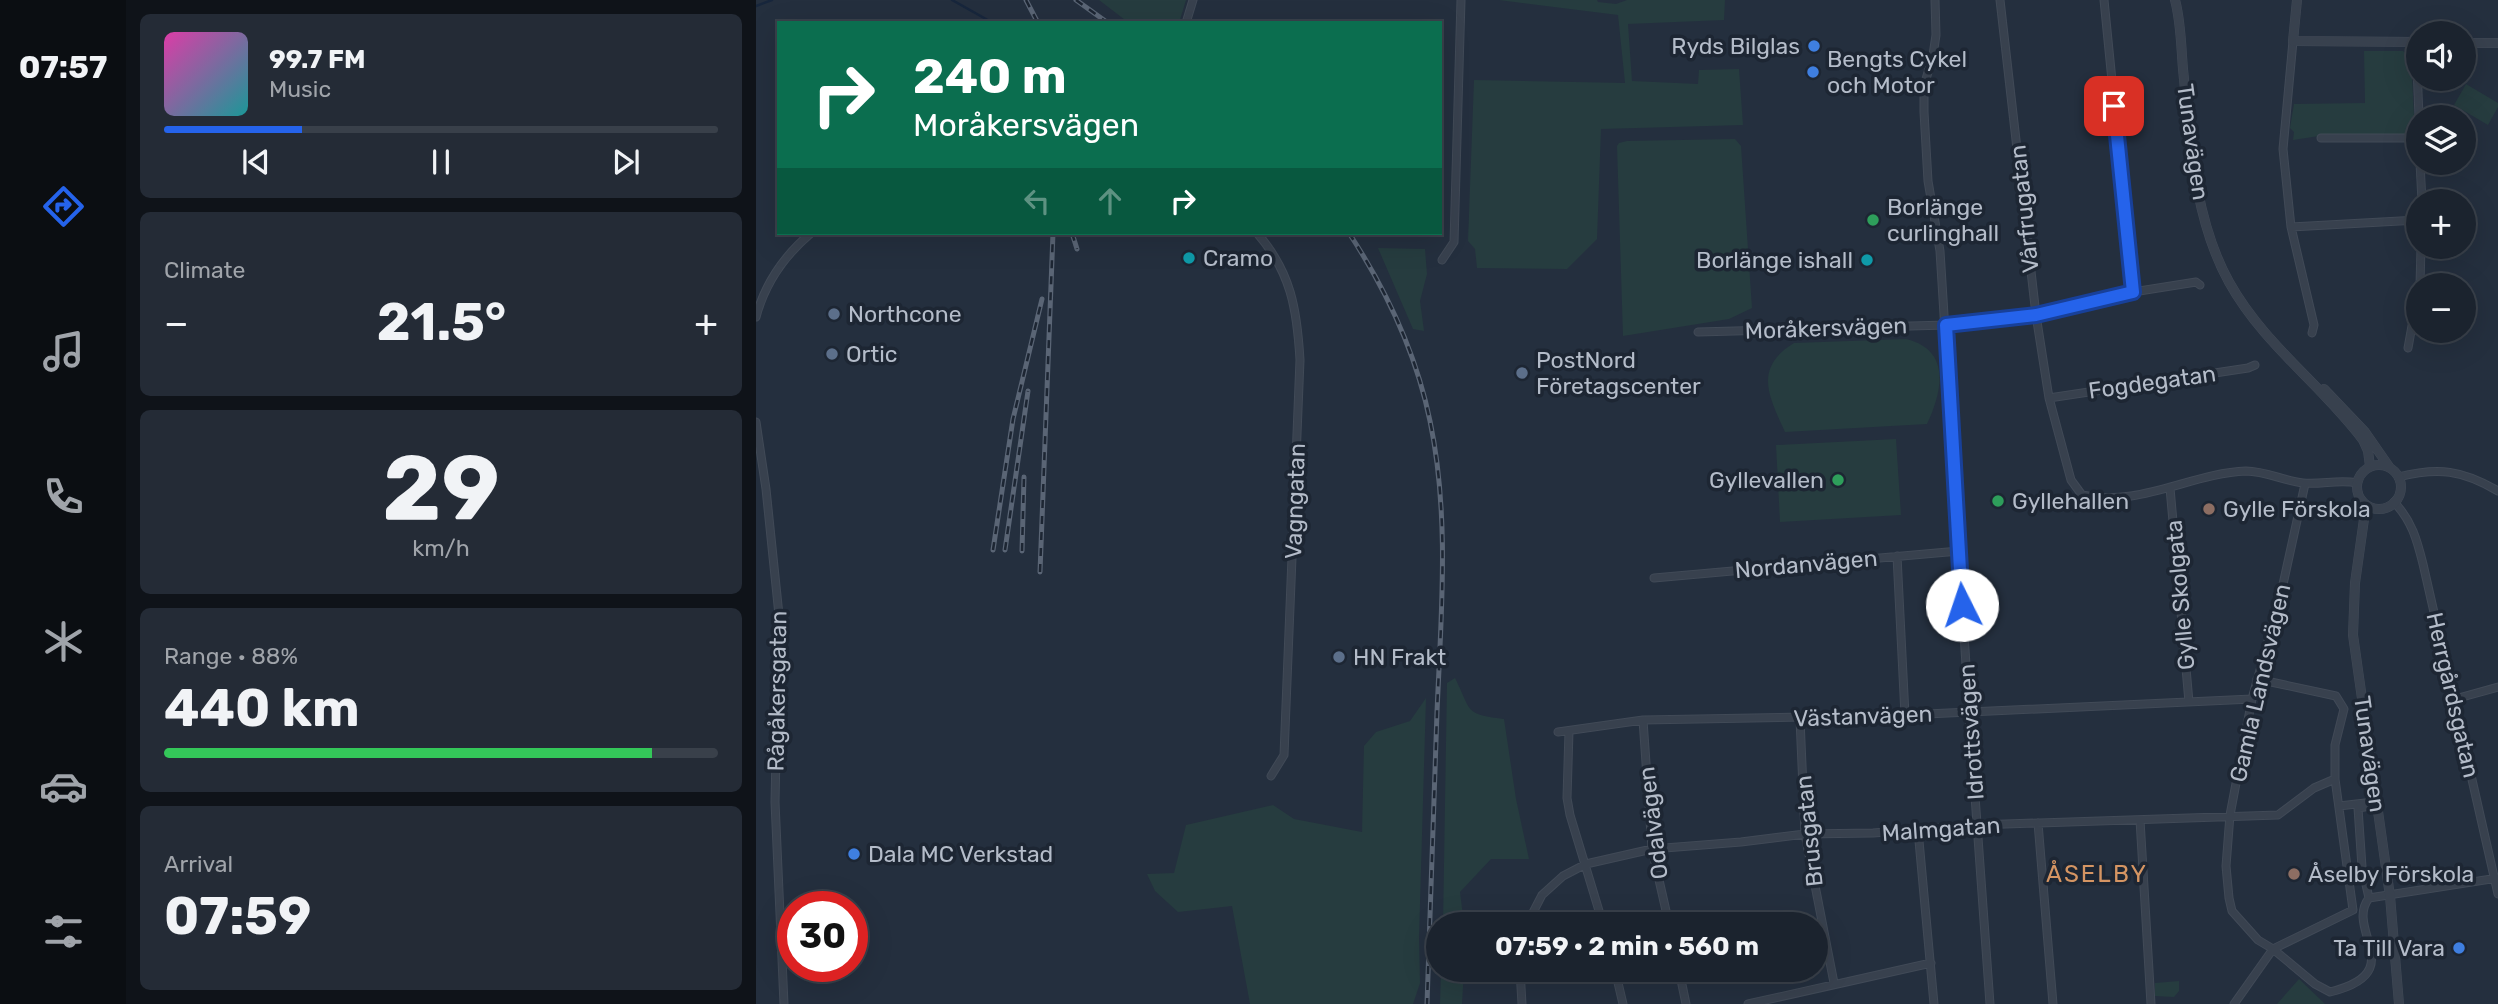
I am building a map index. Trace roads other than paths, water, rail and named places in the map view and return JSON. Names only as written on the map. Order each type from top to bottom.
[{"type":"street","points":[[1187,21],[1193,0]]},
{"type":"street","points":[[1441,260],[1454,242],[1461,0]]},
{"type":"street","name":"Idrottsvägen","points":[[1935,0],[1936,35],[1924,86],[1924,112],[1928,181],[1940,251],[1946,325],[1969,713],[1990,1004]]},
{"type":"street","name":"Vårfrugatan","points":[[2000,0],[2036,315],[2049,398],[2071,480],[2082,495],[2099,499],[2170,488]]},
{"type":"street","points":[[2104,0],[2133,292]]},
{"type":"street","name":"Tunavägen","points":[[2175,0],[2198,187],[2215,252],[2228,281],[2259,329],[2358,434],[2368,451],[2370,467]]},
{"type":"street","points":[[2297,0],[2283,149],[2291,227],[2314,325],[2312,333]]},
{"type":"street","points":[[2293,41],[2406,42]]},
{"type":"street","points":[[2476,43],[2498,43]]},
{"type":"street","points":[[2321,138],[2406,138]]},
{"type":"street","points":[[2291,227],[2406,221]]},
{"type":"street","points":[[756,317],[773,275],[809,235]]},
{"type":"street","name":"Vagngatan","points":[[1258,235],[1273,252],[1286,277],[1298,322],[1300,360],[1284,755],[1271,776]]},
{"type":"street","name":"Tunavägen","points":[[2228,281],[2261,326],[2347,412],[2390,468]]},
{"type":"street","name":"Moråkersvägen","points":[[1698,332],[1946,325],[2036,315],[2133,292],[2196,282],[2200,285]]},
{"type":"street","points":[[2408,348],[2409,343]]},
{"type":"street","name":"Fogdegatan","points":[[2049,398],[2255,365]]},
{"type":"street","name":"Rågåkersgatan","points":[[756,422],[779,615],[775,802],[784,1004]]},
{"type":"street","points":[[2377,465],[2390,468],[2398,477],[2400,490],[2394,502],[2378,509],[2366,505],[2358,495],[2359,476],[2377,465]]},
{"type":"street","points":[[2170,488],[2248,471],[2305,484],[2345,480],[2357,483]]},
{"type":"street","points":[[2398,477],[2445,471],[2470,477],[2498,491]]},
{"type":"street","name":"Gamla Landsvägen","points":[[2305,484],[2280,598],[2252,699],[2230,815],[2227,866],[2230,901],[2232,911],[2258,940],[2315,984],[2330,992],[2346,988],[2367,975],[2371,966],[2372,952],[2363,905],[2369,898]]},
{"type":"street","name":"Gylle Skolgata","points":[[2170,488],[2189,702]]},
{"type":"street","name":"Herrgårdsgatan","points":[[2394,502],[2413,527],[2455,699],[2498,894]]},
{"type":"street","name":"Tunavägen","points":[[2366,505],[2355,583],[2353,635],[2389,896],[2399,1004]]},
{"type":"street","name":"Nordanvägen","points":[[1654,578],[1959,551]]},
{"type":"street","points":[[1897,556],[1905,715]]},
{"type":"street","points":[[2234,1004],[2273,949],[2353,909],[2335,779],[2335,745],[2344,709],[2341,701],[2336,696],[2258,679]]},
{"type":"street","points":[[2455,699],[2498,687]]},
{"type":"street","name":"Västanvägen","points":[[1558,732],[1643,720],[1800,719],[2252,699]]},
{"type":"street","name":"Brusgatan","points":[[1800,719],[1805,834],[1834,983]]},
{"type":"street","name":"Odalvägen","points":[[1643,720],[1652,849],[1666,912]]},
{"type":"street","points":[[1569,731],[1567,798],[1600,912]]},
{"type":"street","name":"Malmgatan","points":[[1533,912],[1542,895],[1563,876],[1586,864],[1652,849],[1805,834],[2278,815],[2315,788],[2335,779]]},
{"type":"street","points":[[2339,806],[2377,803]]},
{"type":"street","points":[[2377,803],[2358,808],[2362,867],[2369,898],[2496,878]]},
{"type":"street","points":[[2140,820],[2151,1004]]},
{"type":"street","points":[[2038,824],[2053,1004]]},
{"type":"street","points":[[1918,830],[1934,1004]]},
{"type":"street","points":[[1748,1004],[1931,963]]},
{"type":"street","points":[[1521,982],[1522,1004]]},
{"type":"street","points":[[1618,982],[1623,1004]]},
{"type":"street","points":[[1681,982],[1686,1004]]},
{"type":"waterway","points":[[756,6],[772,0]]},
{"type":"waterway","points":[[952,0],[989,21]]},
{"type":"railway","points":[[1026,0],[1037,21]]},
{"type":"railway","points":[[1076,0],[1105,21]]},
{"type":"railway","points":[[1040,572],[1053,235]]},
{"type":"railway","points":[[1073,235],[1077,249]]},
{"type":"railway","points":[[1350,235],[1388,300],[1417,371],[1430,421],[1440,493],[1442,603],[1427,1004]]},
{"type":"railway","points":[[993,550],[1013,419],[1042,299]]},
{"type":"railway","points":[[1005,550],[1028,391]]},
{"type":"railway","points":[[1022,551],[1024,477]]},
{"type":"place","name":"Ryds Bilglas","points":[[1814,46]]},
{"type":"place","name":"Bengts Cykel och Motor","points":[[1813,72]]},
{"type":"place","name":"Borlänge curlinghall","points":[[1873,220]]},
{"type":"place","name":"Cramo","points":[[1189,258]]},
{"type":"place","name":"Borlänge ishall","points":[[1867,260]]},
{"type":"place","name":"Northcone","points":[[834,314]]},
{"type":"place","name":"Ortic","points":[[832,354]]},
{"type":"place","name":"PostNord Företagscenter","points":[[1522,373]]},
{"type":"place","name":"Gyllevallen","points":[[1838,480]]},
{"type":"place","name":"Gyllehallen","points":[[1998,501]]},
{"type":"place","name":"Gylle Förskola","points":[[2209,509]]},
{"type":"place","name":"HN Frakt","points":[[1339,657]]},
{"type":"place","name":"Dala MC Verkstad","points":[[854,854]]},
{"type":"place","name":"Åselby Förskola","points":[[2294,874]]},
{"type":"place","name":"Ta Till Vara","points":[[2459,948]]},
{"type":"district","name":"ÅSELBY","points":[[2097,874]]}]
